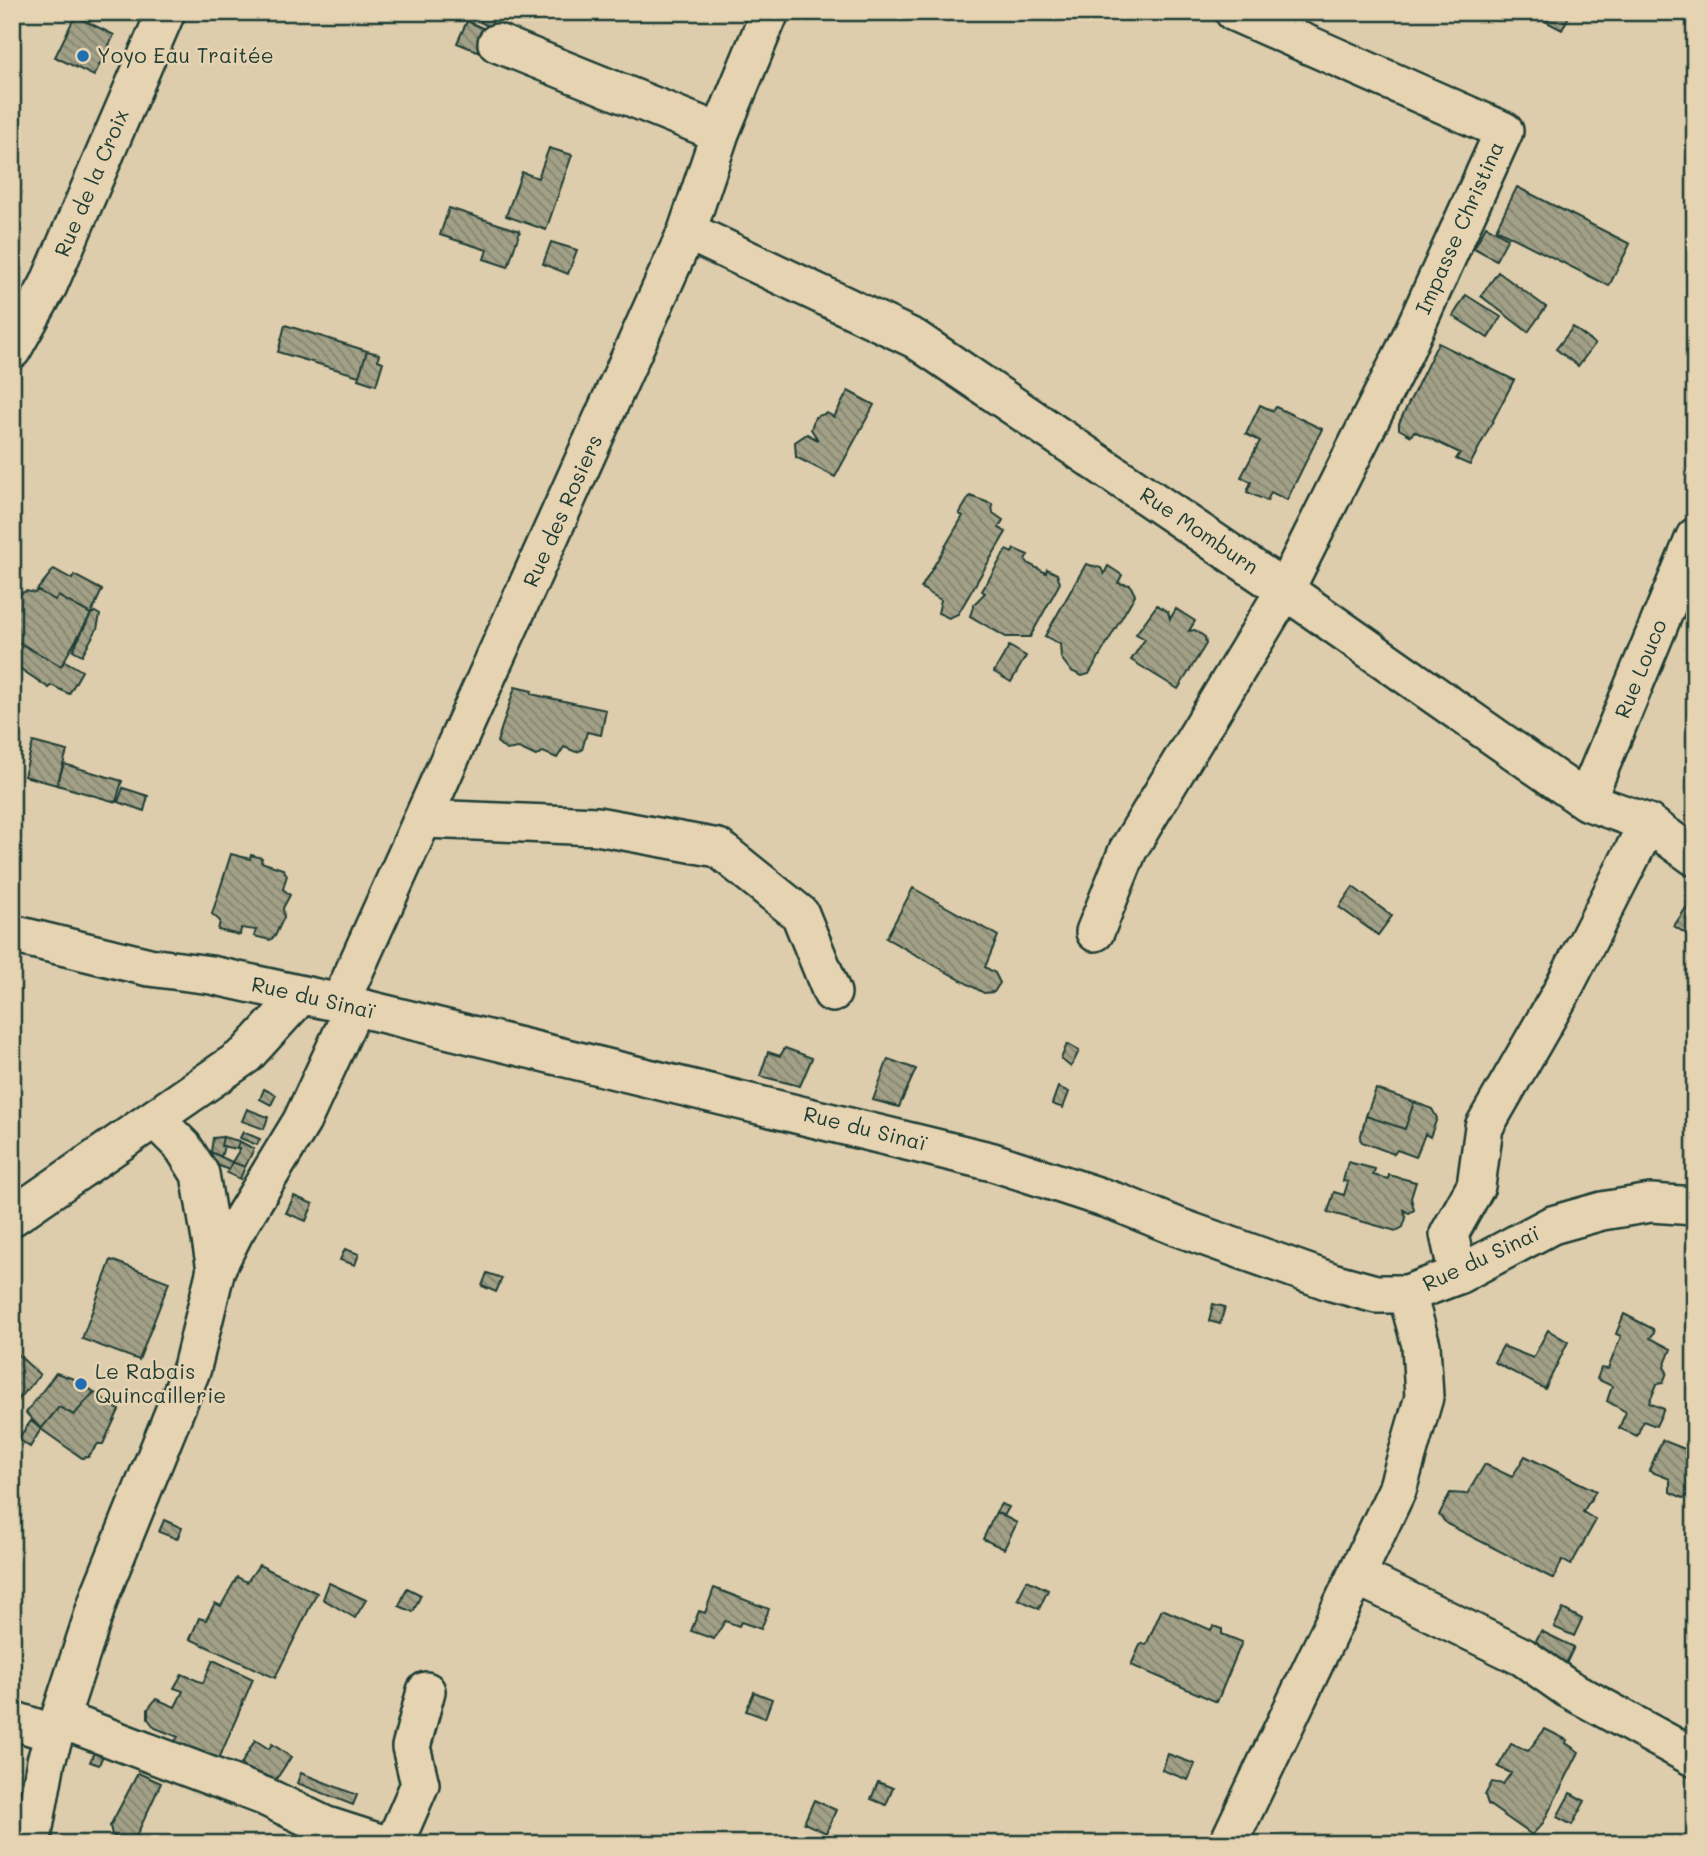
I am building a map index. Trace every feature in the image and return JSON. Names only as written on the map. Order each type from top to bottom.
[{"type":"street","name":"Rue de la Croix","points":[[12,350],[48,286],[166,12]]},
{"type":"street","name":"Rue des Rosiers","points":[[216,1269],[234,1233],[302,1121],[425,820],[687,231],[720,133],[770,12]]},
{"type":"street","name":"Impasse Christina","points":[[1234,12],[1504,131],[1405,350],[1285,590]]},
{"type":"street","points":[[497,43],[720,133]]},
{"type":"street","name":"Rue Momburn","points":[[687,231],[915,339],[1285,590],[1586,801],[1648,823],[1695,857]]},
{"type":"street","name":"Rue Louco","points":[[1586,801],[1695,537]]},
{"type":"street","points":[[1095,932],[1128,850],[1285,590]]},
{"type":"street","points":[[425,820],[597,825],[718,848],[800,914],[832,993]]},
{"type":"street","points":[[1458,1275],[1449,1234],[1476,1186],[1484,1128],[1561,993],[1648,823]]},
{"type":"street","name":"Rue du Sinaï","points":[[12,934],[149,967],[211,975],[301,995],[708,1090],[993,1162],[1119,1203],[1332,1282],[1376,1294],[1407,1294],[1458,1275],[1552,1225],[1602,1211],[1651,1203],[1695,1206]]},
{"type":"street","points":[[12,1217],[246,1055],[301,995]]},
{"type":"street","points":[[31,1844],[46,1761],[110,1569],[192,1368],[216,1269],[200,1174],[183,1147],[155,1119]]},
{"type":"street","points":[[1228,1844],[1397,1490],[1424,1397],[1421,1345],[1407,1294]]},
{"type":"street","points":[[1357,1576],[1523,1657],[1567,1688],[1695,1758]]},
{"type":"street","points":[[394,1844],[419,1784],[411,1747],[426,1690]]},
{"type":"street","points":[[12,1720],[58,1726],[266,1797],[324,1825],[383,1844]]},
{"type":"building","points":[[485,12],[495,16],[490,27],[480,22]]},
{"type":"building","points":[[1547,12],[1571,12],[1562,30],[1543,20]]},
{"type":"building","points":[[75,16],[114,35],[94,76],[55,57]]},
{"type":"building","points":[[467,21],[489,31],[479,52],[457,43]]},
{"type":"building","points":[[549,148],[572,155],[546,230],[506,216],[522,172],[538,178]]},
{"type":"building","points":[[1517,187],[1630,244],[1609,286],[1496,229]]},
{"type":"building","points":[[449,208],[520,231],[508,267],[484,259],[487,250],[440,235]]},
{"type":"building","points":[[1486,226],[1508,238],[1496,260],[1474,248]]},
{"type":"building","points":[[551,242],[577,250],[568,274],[543,264]]},
{"type":"building","points":[[1498,272],[1546,307],[1528,332],[1481,296]]},
{"type":"building","points":[[1466,295],[1501,317],[1488,338],[1453,316]]},
{"type":"building","points":[[285,325],[367,351],[359,376],[278,352]]},
{"type":"building","points":[[1573,327],[1595,344],[1578,366],[1556,349]]},
{"type":"building","points":[[1438,343],[1514,380],[1470,465],[1456,459],[1460,453],[1414,431],[1411,436],[1399,429],[1399,423]]},
{"type":"building","points":[[367,351],[379,354],[378,360],[383,362],[376,385],[358,379]]},
{"type":"building","points":[[848,391],[874,405],[835,477],[796,457],[795,442],[807,434],[818,440],[811,429],[815,417],[827,413],[834,417]]},
{"type":"building","points":[[1260,405],[1273,411],[1276,407],[1322,429],[1287,500],[1271,492],[1267,501],[1247,492],[1251,482],[1241,477],[1260,441],[1246,434]]},
{"type":"building","points":[[970,496],[992,504],[993,513],[1003,520],[999,528],[1006,532],[958,614],[949,618],[938,613],[941,600],[921,588],[963,516],[959,514]]},
{"type":"building","points":[[1014,549],[1028,555],[1025,559],[1029,564],[1046,573],[1047,569],[1057,574],[1060,583],[1030,637],[1006,637],[970,616],[974,604],[985,593],[982,591],[1006,550],[1012,553]]},
{"type":"building","points":[[1086,564],[1101,568],[1104,574],[1108,566],[1122,575],[1118,583],[1130,585],[1135,595],[1089,674],[1082,676],[1071,671],[1061,658],[1060,644],[1045,636]]},
{"type":"building","points":[[54,569],[72,579],[74,575],[102,590],[91,614],[58,596],[55,600],[37,590]]},
{"type":"building","points":[[37,590],[55,600],[58,596],[91,614],[61,666],[14,640],[12,597],[26,591],[35,593]]},
{"type":"building","points":[[1157,605],[1168,612],[1170,619],[1176,609],[1195,621],[1189,631],[1195,630],[1205,637],[1206,644],[1178,689],[1131,660],[1145,639],[1136,634]]},
{"type":"building","points":[[95,612],[100,615],[97,629],[82,655],[73,650],[91,614]]},
{"type":"building","points":[[14,640],[61,666],[65,661],[82,671],[69,694],[51,685],[49,688],[12,663]]},
{"type":"building","points":[[1009,646],[1026,656],[1011,682],[994,672]]},
{"type":"building","points":[[515,687],[532,691],[531,694],[606,710],[601,735],[587,732],[582,750],[576,752],[564,747],[557,758],[543,752],[536,756],[519,748],[506,750],[497,742]]},
{"type":"building","points":[[33,742],[67,751],[57,785],[24,776]]},
{"type":"building","points":[[64,764],[122,781],[116,802],[57,785]]},
{"type":"building","points":[[123,788],[148,796],[144,811],[118,802]]},
{"type":"building","points":[[231,854],[250,859],[251,855],[262,858],[261,862],[283,869],[287,875],[283,889],[290,895],[283,908],[284,917],[275,936],[270,940],[254,936],[256,930],[241,928],[240,935],[218,930],[220,921],[212,914]]},
{"type":"building","points":[[1353,887],[1392,916],[1378,935],[1339,907]]},
{"type":"building","points":[[913,888],[998,936],[985,967],[995,973],[1000,983],[994,992],[984,993],[886,938]]},
{"type":"building","points":[[1686,908],[1695,914],[1695,952],[1689,947],[1694,939],[1674,926]]},
{"type":"building","points":[[1067,1044],[1079,1051],[1071,1067],[1061,1059]]},
{"type":"building","points":[[785,1048],[812,1058],[800,1086],[760,1076],[768,1052],[780,1056]]},
{"type":"building","points":[[888,1059],[916,1069],[899,1107],[873,1100]]},
{"type":"building","points":[[1058,1087],[1069,1092],[1063,1108],[1052,1104]]},
{"type":"building","points":[[264,1089],[276,1095],[271,1105],[260,1099]]},
{"type":"building","points":[[1376,1089],[1414,1102],[1405,1129],[1366,1116]]},
{"type":"building","points":[[1414,1102],[1432,1109],[1437,1118],[1430,1137],[1425,1134],[1416,1157],[1397,1150],[1394,1154],[1362,1142],[1360,1139],[1366,1116],[1405,1129]]},
{"type":"building","points":[[247,1109],[268,1117],[264,1129],[242,1121]]},
{"type":"building","points":[[243,1132],[260,1139],[257,1145],[240,1138]]},
{"type":"building","points":[[223,1137],[221,1157],[211,1152],[213,1138]]},
{"type":"building","points":[[223,1137],[239,1141],[237,1149],[221,1146]]},
{"type":"building","points":[[239,1141],[254,1149],[245,1167],[232,1162],[240,1149],[237,1149]]},
{"type":"building","points":[[211,1152],[232,1162],[229,1170],[207,1161]]},
{"type":"building","points":[[232,1162],[245,1167],[240,1179],[227,1173]]},
{"type":"building","points":[[1348,1162],[1375,1169],[1373,1175],[1388,1179],[1389,1175],[1416,1182],[1411,1198],[1414,1210],[1409,1213],[1404,1210],[1406,1218],[1403,1227],[1396,1231],[1328,1212],[1334,1192],[1344,1195],[1348,1182],[1343,1181]]},
{"type":"building","points":[[294,1196],[313,1204],[306,1221],[286,1213]]},
{"type":"building","points":[[345,1249],[359,1254],[355,1265],[340,1260]]},
{"type":"building","points":[[111,1260],[169,1282],[139,1360],[82,1339]]},
{"type":"building","points":[[487,1273],[502,1278],[496,1292],[482,1286]]},
{"type":"building","points":[[1213,1304],[1225,1307],[1220,1324],[1209,1321]]},
{"type":"building","points":[[1624,1314],[1653,1329],[1654,1333],[1650,1338],[1671,1349],[1664,1367],[1667,1372],[1663,1383],[1657,1384],[1649,1403],[1664,1409],[1656,1426],[1643,1421],[1637,1436],[1619,1428],[1626,1412],[1607,1401],[1612,1386],[1597,1379],[1601,1368],[1608,1369],[1621,1336],[1616,1334]]},
{"type":"building","points":[[1548,1330],[1568,1342],[1545,1389],[1494,1362],[1503,1346],[1533,1358]]},
{"type":"building","points":[[12,1349],[40,1375],[13,1406],[12,1405]]},
{"type":"building","points":[[56,1373],[77,1380],[94,1392],[74,1415],[59,1407],[41,1429],[26,1413]]},
{"type":"building","points":[[94,1392],[119,1410],[103,1444],[98,1444],[88,1457],[82,1458],[41,1429],[59,1407],[74,1415]]},
{"type":"building","points":[[31,1421],[41,1429],[30,1447],[18,1439]]},
{"type":"building","points":[[1662,1440],[1695,1453],[1695,1494],[1683,1498],[1670,1492],[1670,1479],[1649,1471]]},
{"type":"building","points":[[1525,1456],[1596,1491],[1583,1512],[1596,1520],[1571,1565],[1562,1560],[1554,1579],[1447,1524],[1439,1515],[1450,1493],[1467,1494],[1485,1464],[1512,1477]]},
{"type":"building","points":[[1001,1504],[1009,1507],[1004,1516],[996,1512]]},
{"type":"building","points":[[996,1512],[1017,1523],[1004,1549],[983,1539]]},
{"type":"building","points":[[164,1520],[182,1528],[177,1539],[159,1532]]},
{"type":"building","points":[[259,1565],[317,1593],[275,1678],[190,1639],[199,1618],[206,1620],[215,1603],[221,1606],[237,1577],[247,1582]]},
{"type":"building","points":[[1027,1580],[1048,1590],[1039,1609],[1018,1599]]},
{"type":"building","points":[[329,1583],[366,1600],[355,1618],[323,1599]]},
{"type":"building","points":[[407,1588],[421,1595],[413,1612],[399,1606]]},
{"type":"building","points":[[714,1588],[769,1609],[761,1629],[741,1622],[739,1626],[725,1621],[714,1639],[691,1631],[699,1611],[705,1613]]},
{"type":"building","points":[[1162,1609],[1211,1630],[1213,1626],[1222,1629],[1222,1634],[1242,1642],[1217,1702],[1131,1665],[1141,1643],[1146,1645]]},
{"type":"building","points":[[1563,1609],[1582,1619],[1574,1636],[1554,1627]]},
{"type":"building","points":[[1541,1631],[1574,1647],[1565,1666],[1531,1650]]},
{"type":"building","points":[[213,1660],[253,1679],[219,1759],[174,1742],[178,1737],[155,1728],[148,1719],[148,1709],[156,1699],[175,1707],[183,1691],[174,1688],[182,1674],[203,1683]]},
{"type":"building","points":[[754,1692],[772,1699],[765,1718],[746,1711]]},
{"type":"building","points":[[1545,1729],[1567,1740],[1566,1743],[1579,1752],[1543,1823],[1532,1835],[1488,1804],[1485,1795],[1492,1782],[1503,1784],[1511,1773],[1498,1767],[1511,1744],[1528,1751]]},
{"type":"building","points":[[255,1740],[269,1749],[272,1744],[291,1757],[275,1781],[239,1768]]},
{"type":"building","points":[[94,1752],[103,1755],[99,1765],[90,1762]]},
{"type":"building","points":[[1168,1754],[1195,1764],[1188,1780],[1162,1770]]},
{"type":"building","points":[[138,1773],[161,1783],[135,1839],[126,1842],[112,1835],[110,1826]]},
{"type":"building","points":[[301,1773],[357,1795],[353,1805],[297,1783]]},
{"type":"building","points":[[878,1782],[893,1788],[886,1805],[871,1799]]},
{"type":"building","points":[[1570,1793],[1585,1801],[1572,1825],[1557,1817]]},
{"type":"building","points":[[814,1800],[836,1810],[826,1833],[804,1823]]},
{"type":"place","name":"Yoyo Eau Traitée","points":[[83,56]]},
{"type":"place","name":"Le Rabais Quincaillerie","points":[[81,1384]]}]
